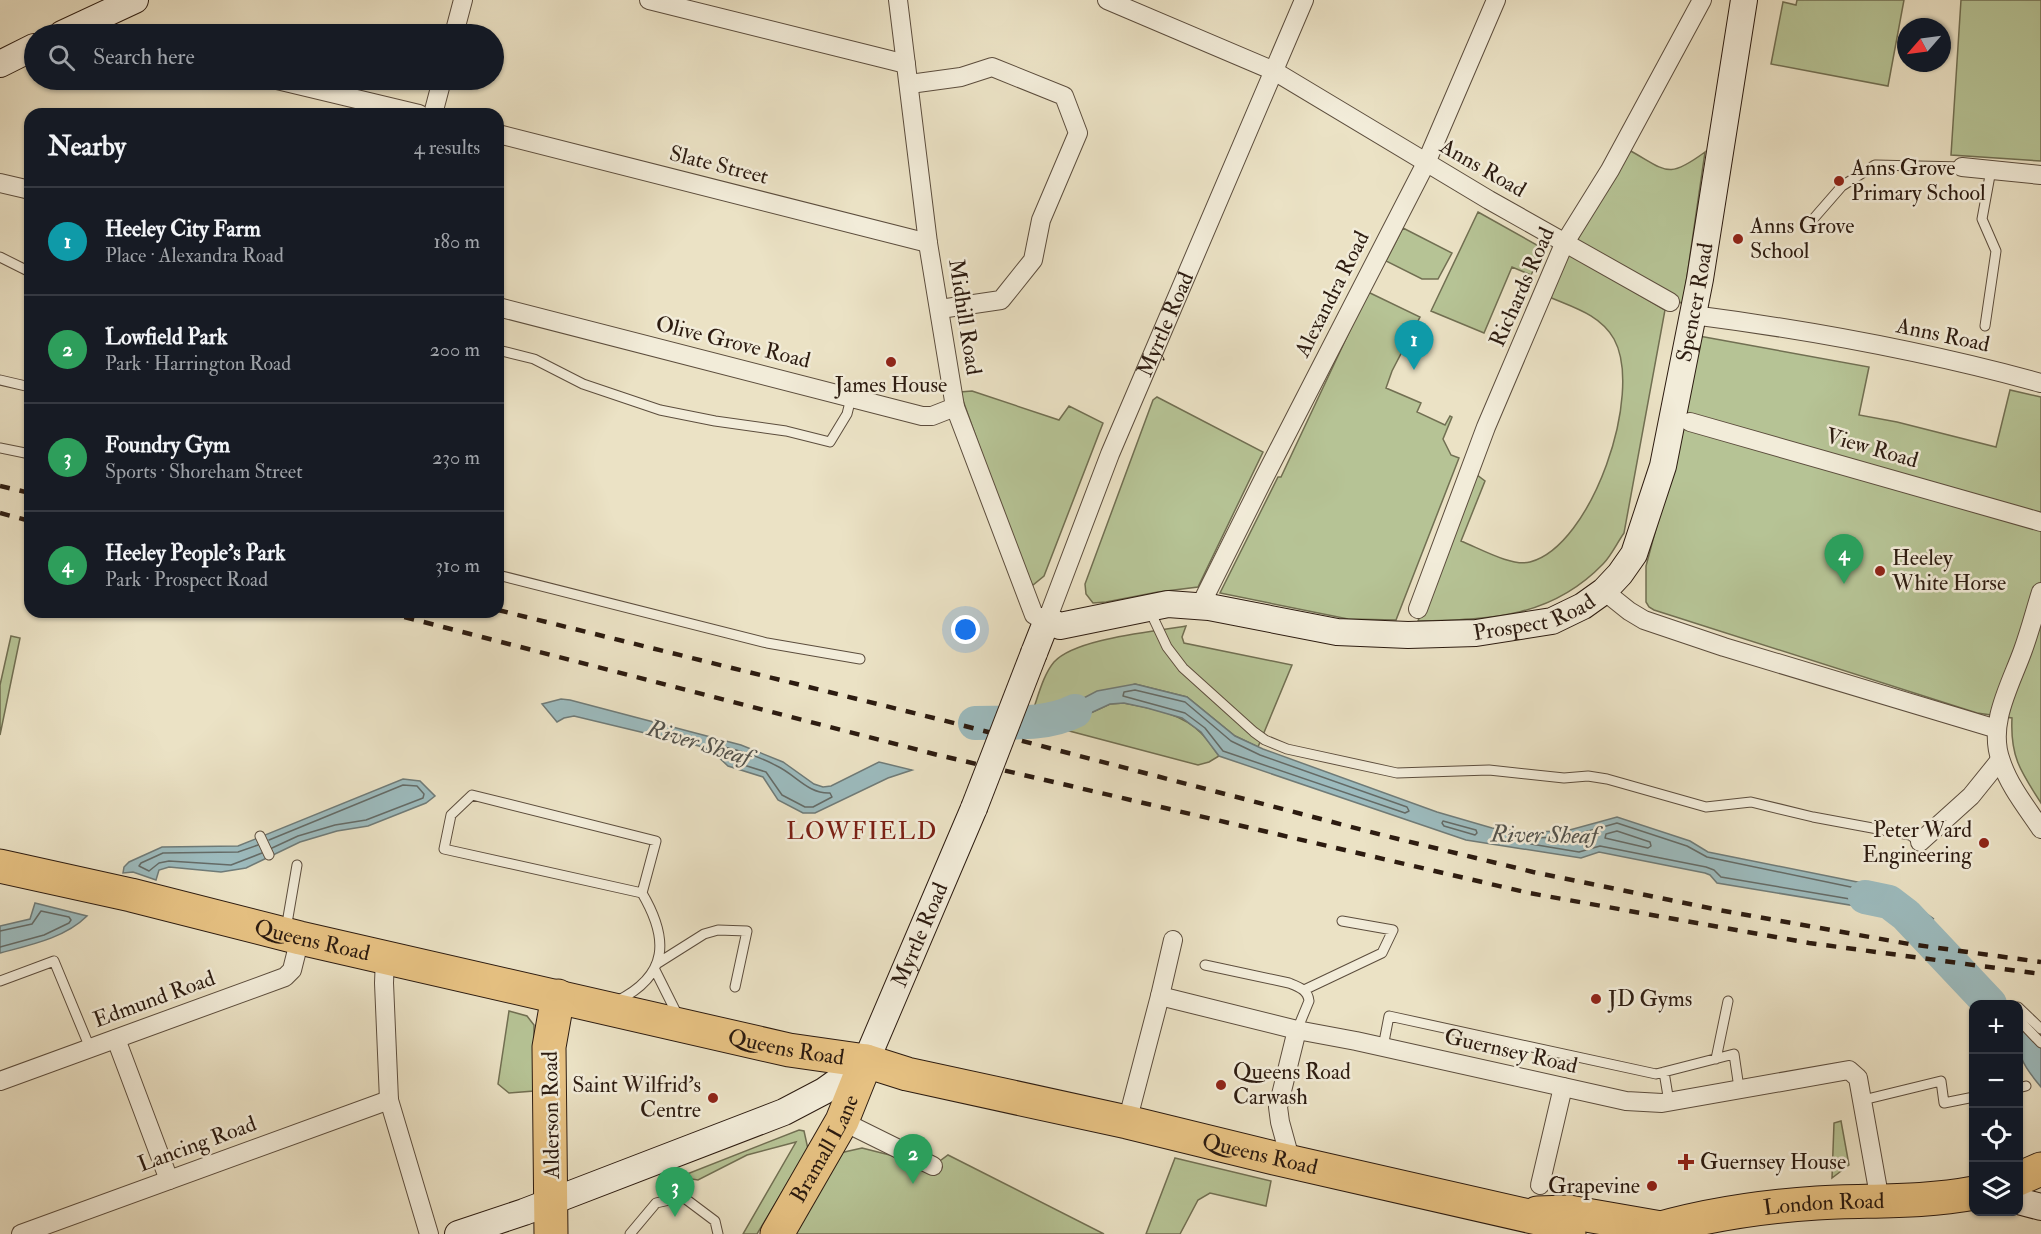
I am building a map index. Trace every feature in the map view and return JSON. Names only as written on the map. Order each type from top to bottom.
[{"type":"highway","name":"Queens Road","points":[[0,866],[789,1050],[866,1061],[907,1074],[1127,1122],[1546,1220],[1569,1234]]},
{"type":"highway","name":"Alderson Road","points":[[551,1234],[549,1047],[558,996]]},
{"type":"highway","name":"Bramall Lane","points":[[777,1234],[842,1121],[866,1061]]},
{"type":"highway","points":[[2023,1177],[2041,1169]]},
{"type":"highway","name":"London Road","points":[[1651,1231],[1755,1208],[1949,1198],[1969,1194]]},
{"type":"highway","points":[[1518,1214],[1569,1212],[1651,1231]]},
{"type":"main road","points":[[103,24],[135,0]]},
{"type":"main road","name":"Spencer Road","points":[[1604,591],[1634,554],[1663,466],[1693,315],[1744,0]]},
{"type":"main road","points":[[0,63],[24,52]]},
{"type":"main road","name":"Prospect Road","points":[[1047,620],[1060,626],[1168,604],[1200,606],[1337,632],[1408,635],[1476,633],[1552,621],[1583,606],[1604,591]]},
{"type":"main road","name":"Myrtle Road","points":[[866,1061],[974,808],[1047,620]]},
{"type":"main road","points":[[458,1234],[784,1112],[824,1091],[866,1061]]},
{"type":"main road","points":[[2023,1202],[2041,1207]]},
{"type":"street","points":[[457,24],[463,0]]},
{"type":"street","points":[[649,0],[906,64]]},
{"type":"street","name":"Midhill Road","points":[[898,0],[928,243],[955,407],[1034,615],[1047,620]]},
{"type":"street","name":"Anns Road","points":[[1107,0],[1274,71],[1564,244],[1670,302]]},
{"type":"street","name":"Myrtle Road","points":[[1047,620],[1110,454],[1304,0]]},
{"type":"street","name":"Alexandra Road","points":[[1200,606],[1426,163],[1496,0]]},
{"type":"street","name":"Richards Road","points":[[1418,609],[1486,427],[1564,244],[1610,170],[1702,0]]},
{"type":"street","points":[[910,84],[961,77],[992,67],[1064,96],[1078,133],[1041,220],[1033,260],[1001,300],[940,309]]},
{"type":"street","points":[[319,90],[394,108]]},
{"type":"street","points":[[435,108],[439,90]]},
{"type":"street","name":"Slate Street","points":[[504,136],[928,243]]},
{"type":"street","points":[[1962,167],[2041,175]]},
{"type":"street","points":[[0,183],[24,189]]},
{"type":"street","name":"Olive Grove Road","points":[[504,309],[922,416],[932,416],[955,407]]},
{"type":"street","name":"Anns Road","points":[[1693,315],[1862,343],[2041,383]]},
{"type":"street","name":"View Road","points":[[1690,422],[2041,522]]},
{"type":"street","name":"Prospect Road","points":[[1604,591],[1644,620],[1724,647],[1997,729]]},
{"type":"street","points":[[2041,592],[2024,648],[2001,710],[1997,729],[2000,760],[2014,788],[2041,829]]},
{"type":"street","points":[[1920,842],[1971,796],[2000,760]]},
{"type":"street","name":"Edmund Road","points":[[0,1081],[286,975],[292,970],[293,936]]},
{"type":"street","points":[[1127,1122],[1173,940]]},
{"type":"street","points":[[385,957],[389,1100],[429,1234]]},
{"type":"street","name":"Guernsey Road","points":[[1160,996],[1297,1030],[1636,1102],[1669,1102],[1845,1069],[1853,1072],[1858,1078],[1863,1100]]},
{"type":"street","points":[[1291,1161],[1279,1116],[1280,1097],[1297,1030]]},
{"type":"street","points":[[116,1039],[169,1179]]},
{"type":"street","points":[[1540,1185],[1563,1088]]},
{"type":"street","name":"Lancing Road","points":[[21,1234],[389,1100]]},
{"type":"street","points":[[1863,1100],[1880,1202]]},
{"type":"street","points":[[842,1121],[933,1166]]},
{"type":"lane","points":[[1808,225],[1842,186],[1875,165],[1962,167]]},
{"type":"lane","points":[[1984,326],[1996,251],[1982,219],[1991,170]]},
{"type":"lane","points":[[0,256],[24,269]]},
{"type":"lane","points":[[504,352],[534,359],[584,384],[660,410],[715,421],[786,431],[830,442],[847,414],[851,398]]},
{"type":"lane","points":[[0,380],[24,386]]},
{"type":"lane","points":[[0,448],[24,453]]},
{"type":"lane","points":[[504,577],[767,643],[860,659]]},
{"type":"lane","points":[[1148,607],[1167,647],[1183,668],[1254,732],[1265,740],[1287,749],[1397,773],[1489,770],[1564,778],[1587,776],[1607,779],[1706,807],[1750,802],[1813,817],[1910,835],[1920,842]]},
{"type":"lane","points":[[642,894],[444,849],[451,815],[472,795],[656,841],[642,894],[657,925],[660,940],[657,966],[669,1002],[684,1025]]},
{"type":"lane","points":[[260,836],[269,855]]},
{"type":"lane","points":[[293,936],[297,865]]},
{"type":"lane","points":[[1304,990],[1382,953],[1393,930],[1342,921]]},
{"type":"lane","points":[[604,1007],[631,994],[657,966],[695,939],[711,931],[747,932],[735,987]]},
{"type":"lane","points":[[0,981],[54,961],[90,1048]]},
{"type":"lane","points":[[1204,965],[1289,983],[1304,990],[1309,1001],[1297,1030]]},
{"type":"lane","points":[[1716,1059],[1728,1001]]},
{"type":"lane","points":[[2023,1011],[2041,1029]]},
{"type":"lane","points":[[1383,1047],[1389,1016],[1656,1074],[1734,1054],[1738,1088]]},
{"type":"lane","points":[[2023,1023],[2041,1042]]},
{"type":"lane","points":[[1664,1072],[1669,1102]]},
{"type":"lane","points":[[1863,1100],[1941,1081],[1944,1103],[1969,1098]]},
{"type":"lane","points":[[630,1234],[656,1203],[684,1197],[715,1221],[718,1234]]},
{"type":"green space","points":[[1797,0],[1904,0],[1901,18],[1897,18],[1897,38],[1888,86],[1771,64],[1783,2],[1796,5]]},
{"type":"green space","points":[[1961,0],[2041,0],[2041,161],[1951,155]]},
{"type":"green space","points":[[1629,150],[1667,169],[1682,166],[1705,152],[1683,304],[1575,244]]},
{"type":"green space","points":[[1478,212],[1544,249],[1531,275],[1512,267],[1484,333],[1431,311]]},
{"type":"green space","points":[[1403,228],[1452,253],[1438,279],[1422,279],[1386,261]]},
{"type":"green space","points":[[1567,252],[1665,310],[1624,533],[1606,561],[1583,582],[1562,596],[1540,606],[1494,617],[1418,621],[1473,472],[1485,481],[1461,541],[1505,559],[1523,563],[1530,562],[1553,550],[1574,528],[1592,499],[1606,465],[1617,429],[1622,394],[1622,363],[1614,339],[1601,323],[1585,312],[1547,296]]},
{"type":"green space","points":[[1368,292],[1420,317],[1392,371],[1386,388],[1421,403],[1417,412],[1445,425],[1450,416],[1452,417],[1443,439],[1451,455],[1459,458],[1396,620],[1348,619],[1220,593],[1278,477],[1281,477]]},
{"type":"green space","points":[[1699,336],[1869,367],[1859,415],[1897,422],[1996,447],[2010,390],[2041,397],[2041,803],[2018,764],[2013,743],[2012,718],[1977,713],[1649,607],[1646,602],[1646,566],[1672,469]]},
{"type":"green space","points":[[972,391],[1059,420],[1069,406],[1103,423],[1044,576],[1033,585],[1027,580],[960,392]]},
{"type":"green space","points":[[1157,397],[1263,452],[1198,587],[1093,603],[1086,594],[1085,584],[1153,400]]},
{"type":"green space","points":[[1186,626],[1182,637],[1184,643],[1292,665],[1258,747],[1235,736],[1187,697],[1135,684],[1059,711],[1032,713],[1047,673],[1054,662],[1065,654],[1079,647],[1116,637]]},
{"type":"green space","points":[[11,636],[20,638],[0,735],[0,685]]},
{"type":"green space","points":[[1124,703],[1165,712],[1185,721],[1201,733],[1219,756],[1198,765],[1058,728],[1110,704]]},
{"type":"green space","points":[[509,1011],[527,1016],[534,1025],[534,1091],[509,1093],[498,1084]]},
{"type":"green space","points":[[1841,1121],[1849,1165],[1832,1178],[1834,1123]]},
{"type":"green space","points":[[799,1130],[804,1131],[808,1149],[757,1234],[743,1234],[796,1142],[747,1155],[698,1180],[692,1179],[687,1185],[683,1185],[682,1176]]},
{"type":"green space","points":[[862,1148],[933,1166],[948,1155],[1104,1234],[792,1234],[840,1153]]},
{"type":"green space","points":[[1175,1158],[1271,1181],[1266,1206],[1210,1193],[1198,1200],[1180,1234],[1146,1234]]},
{"type":"water","points":[[1135,684],[1187,697],[1235,736],[1263,749],[1437,812],[1492,828],[1525,832],[1566,831],[1617,817],[1690,841],[1708,852],[1892,889],[1934,919],[1717,883],[1705,873],[1599,852],[1581,858],[1466,840],[1219,756],[1201,732],[1182,718],[1124,703],[1110,704],[1058,728],[1026,729],[1032,713],[1059,711],[1097,691]]},
{"type":"water","points":[[561,699],[741,745],[783,762],[814,784],[823,787],[831,786],[879,762],[912,770],[888,778],[815,813],[803,813],[778,800],[763,777],[728,766],[714,753],[699,746],[574,716],[557,722],[542,704]]},
{"type":"water","points":[[403,779],[420,781],[435,796],[426,803],[368,826],[337,831],[300,842],[246,868],[221,872],[169,867],[159,870],[156,880],[133,872],[123,873],[124,867],[129,862],[162,847],[238,846]]},
{"type":"water","points":[[35,903],[87,916],[58,935],[0,953],[0,926],[30,919]]},
{"type":"water","points":[[1953,978],[1982,982],[1998,1000],[1976,1000]]},
{"type":"water","points":[[2023,1030],[2041,1048],[2041,1087],[2025,1065]]},
{"type":"waterway","name":"River Sheaf","points":[[975,723],[1039,721],[1075,711]]},
{"type":"waterway","name":"River Sheaf","points":[[1865,897],[1889,902],[1906,915],[1986,1000]]},
{"type":"railway","points":[[0,486],[24,492]]},
{"type":"railway","points":[[0,513],[24,519]]},
{"type":"railway","points":[[504,611],[942,720],[1533,872],[1719,910],[1909,944],[2041,962]]},
{"type":"railway","points":[[408,618],[938,755],[1529,893],[1809,943],[2041,974]]},
{"type":"place","name":"Anns Grove Primary School","points":[[1839,181]]},
{"type":"place","name":"Anns Grove School","points":[[1738,239]]},
{"type":"place","name":"James House","points":[[891,362]]},
{"type":"place","name":"Heeley City Farm","points":[[1414,370]]},
{"type":"place","name":"Heeley White Horse","points":[[1880,571]]},
{"type":"place","name":"Heeley People's Park","points":[[1844,584]]},
{"type":"place","name":"Peter Ward Engineering","points":[[1984,843]]},
{"type":"place","name":"JD Gyms","points":[[1596,999]]},
{"type":"place","name":"Queens Road Carwash","points":[[1221,1085]]},
{"type":"place","name":"Saint Wilfrid's Centre","points":[[713,1098]]},
{"type":"place","name":"Guernsey House","points":[[1686,1162]]},
{"type":"place","name":"Lowfield Park","points":[[913,1184]]},
{"type":"place","name":"Grapevine","points":[[1652,1186]]},
{"type":"place","name":"Foundry Gym","points":[[675,1217]]},
{"type":"district","name":"LOWFIELD","points":[[862,831]]}]
